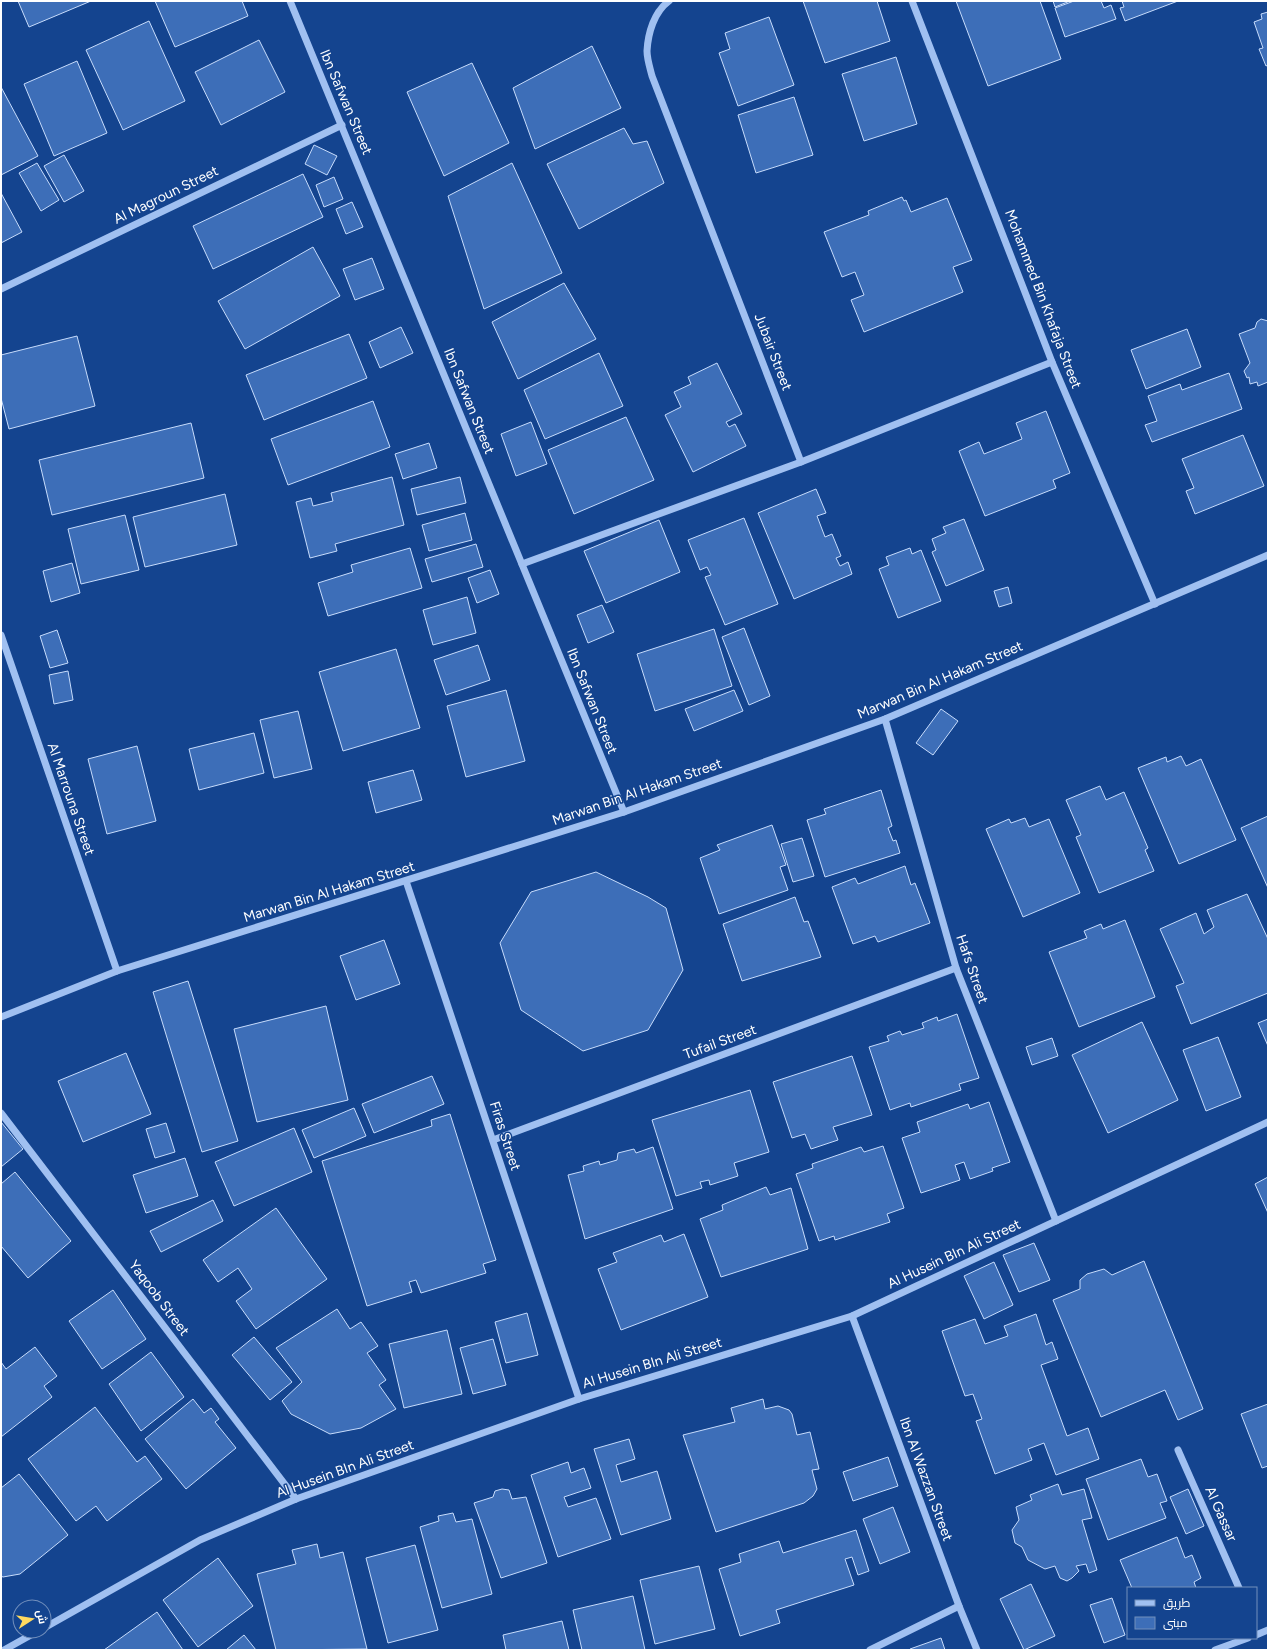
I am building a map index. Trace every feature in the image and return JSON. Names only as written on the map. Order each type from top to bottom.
[{"type":"street","name":"Ibn Safwan Street","points":[[290,1],[624,812]]},
{"type":"street","name":"Jubair Street","points":[[669,1],[665,4],[652,22],[647,52],[652,76],[800,462]]},
{"type":"street","name":"Mohammed Bin Khafaja Street","points":[[912,1],[1052,362],[1155,604]]},
{"type":"street","name":"Al Magroun Street","points":[[1,289],[342,125]]},
{"type":"street","points":[[522,564],[800,462],[1052,362]]},
{"type":"street","name":"Marwan Bin Al Hakam Street","points":[[1,1017],[117,971],[624,812],[885,718],[1268,555]]},
{"type":"street","name":"Al Marrouna Street","points":[[1,635],[117,971]]},
{"type":"street","name":"Hafs Street","points":[[885,718],[956,968],[1056,1221]]},
{"type":"street","name":"Firas Street","points":[[406,881],[579,1399]]},
{"type":"street","name":"Tufail Street","points":[[493,1140],[956,968]]},
{"type":"street","name":"Yaqoob Street","points":[[1,1113],[296,1499]]},
{"type":"street","name":"Al Husein BIn Ali Street","points":[[52,1623],[200,1540],[296,1499],[579,1399],[852,1316],[1268,1122]]},
{"type":"street","name":"Ibn Al Wazzan Street","points":[[852,1316],[959,1606],[977,1650]]},
{"type":"street","name":"Al Gassar","points":[[1178,1450],[1239,1587]]},
{"type":"street","points":[[870,1650],[959,1606]]},
{"type":"street","points":[[1258,1634],[1268,1630]]},
{"type":"street","points":[[4,1650],[24,1639]]},
{"type":"street","points":[[1215,1650],[1245,1639]]},
{"type":"building","points":[[18,1],[91,1],[29,27]]},
{"type":"building","points":[[155,1],[242,1],[248,16],[175,47]]},
{"type":"building","points":[[803,1],[877,1],[890,41],[825,63]]},
{"type":"building","points":[[956,1],[1040,1],[1061,59],[988,86]]},
{"type":"building","points":[[1053,1],[1070,1],[1055,7]]},
{"type":"building","points":[[1074,1],[1101,1],[1104,8],[1111,5],[1116,19],[1065,37],[1055,8]]},
{"type":"building","points":[[1122,1],[1178,1],[1125,21],[1120,8],[1124,7]]},
{"type":"building","points":[[1268,12],[1268,65],[1266,66],[1259,49],[1263,48],[1254,22],[1262,19],[1261,14]]},
{"type":"building","points":[[769,17],[794,85],[738,106],[719,53],[730,49],[725,33]]},
{"type":"building","points":[[149,21],[185,101],[123,130],[86,50]]},
{"type":"building","points":[[259,40],[285,92],[221,125],[195,72]]},
{"type":"building","points":[[592,46],[621,108],[535,149],[513,88]]},
{"type":"building","points":[[896,57],[917,124],[864,141],[842,74]]},
{"type":"building","points":[[77,61],[107,133],[54,156],[24,84]]},
{"type":"building","points":[[472,63],[509,143],[444,176],[407,92]]},
{"type":"building","points":[[1,87],[38,156],[1,175]]},
{"type":"building","points":[[794,97],[813,155],[756,173],[738,115]]},
{"type":"building","points":[[624,128],[633,144],[647,141],[664,183],[579,229],[547,164]]},
{"type":"building","points":[[314,145],[337,156],[327,175],[305,164]]},
{"type":"building","points":[[64,155],[84,191],[64,202],[44,166]]},
{"type":"building","points":[[37,163],[59,200],[41,211],[19,173]]},
{"type":"building","points":[[512,163],[562,273],[484,309],[448,196]]},
{"type":"building","points":[[303,174],[323,217],[213,269],[193,226]]},
{"type":"building","points":[[334,177],[343,199],[324,207],[316,185]]},
{"type":"building","points":[[1,193],[22,232],[1,243]]},
{"type":"building","points":[[902,197],[904,201],[906,200],[911,212],[947,198],[972,260],[953,267],[963,292],[864,332],[851,300],[864,295],[855,272],[842,277],[824,232],[869,215],[868,211]]},
{"type":"building","points":[[352,202],[363,227],[346,234],[336,209]]},
{"type":"building","points":[[313,247],[340,296],[245,349],[218,301]]},
{"type":"building","points":[[372,258],[384,289],[355,300],[343,269]]},
{"type":"building","points":[[564,283],[596,339],[518,379],[492,322]]},
{"type":"building","points":[[1261,319],[1268,321],[1268,382],[1258,386],[1257,382],[1250,384],[1249,377],[1247,378],[1244,371],[1250,363],[1239,334],[1255,328],[1257,322]]},
{"type":"building","points":[[401,327],[413,353],[380,368],[369,342]]},
{"type":"building","points":[[1187,329],[1201,367],[1146,389],[1131,350]]},
{"type":"building","points":[[349,334],[367,378],[264,420],[246,375]]},
{"type":"building","points":[[77,336],[95,406],[9,429],[1,398],[1,355]]},
{"type":"building","points":[[599,353],[623,406],[545,439],[524,390]]},
{"type":"building","points":[[717,363],[742,414],[726,422],[729,427],[735,424],[746,446],[693,472],[665,415],[681,407],[674,392],[691,384],[688,377]]},
{"type":"building","points":[[1229,373],[1242,409],[1152,442],[1145,425],[1157,421],[1148,396],[1180,384],[1182,390]]},
{"type":"building","points":[[373,401],[390,447],[288,485],[271,439]]},
{"type":"building","points":[[1046,411],[1070,473],[1053,480],[1056,488],[985,516],[959,451],[979,442],[984,454],[1022,439],[1016,423]]},
{"type":"building","points":[[626,417],[654,480],[574,514],[548,450]]},
{"type":"building","points":[[531,422],[547,464],[516,476],[501,434]]},
{"type":"building","points":[[191,423],[204,478],[52,515],[39,460]]},
{"type":"building","points":[[1243,435],[1264,486],[1195,514],[1186,491],[1194,488],[1182,459]]},
{"type":"building","points":[[429,443],[437,468],[403,479],[395,454]]},
{"type":"building","points":[[392,477],[404,525],[335,544],[337,551],[310,558],[296,502],[311,498],[313,506],[333,501],[331,493]]},
{"type":"building","points":[[460,477],[466,503],[417,515],[411,489]]},
{"type":"building","points":[[816,489],[826,513],[817,516],[825,537],[832,534],[841,556],[836,558],[840,566],[848,562],[852,574],[794,599],[758,513]]},
{"type":"building","points":[[225,494],[237,545],[145,567],[133,517]]},
{"type":"building","points":[[465,513],[472,540],[429,551],[422,525]]},
{"type":"building","points":[[125,515],[139,570],[81,584],[68,529]]},
{"type":"building","points":[[744,518],[778,604],[725,625],[705,577],[711,575],[707,567],[700,570],[688,540]]},
{"type":"building","points":[[964,519],[984,570],[946,586],[932,552],[936,550],[932,539],[946,533],[943,527]]},
{"type":"building","points":[[659,520],[680,572],[606,603],[584,551]]},
{"type":"building","points":[[476,544],[483,567],[432,582],[425,559]]},
{"type":"building","points":[[410,548],[422,588],[328,616],[318,583],[353,572],[351,565]]},
{"type":"building","points":[[910,548],[912,554],[921,550],[941,601],[898,618],[879,569],[889,565],[886,557]]},
{"type":"building","points":[[72,563],[80,593],[51,602],[43,571]]},
{"type":"building","points":[[490,570],[499,594],[477,603],[468,578]]},
{"type":"building","points":[[1008,587],[1012,603],[999,607],[994,591]]},
{"type":"building","points":[[467,597],[476,633],[433,645],[423,610]]},
{"type":"building","points":[[602,605],[614,632],[588,643],[577,615]]},
{"type":"building","points":[[744,628],[770,696],[749,705],[722,637]]},
{"type":"building","points":[[714,629],[732,686],[655,711],[637,654]]},
{"type":"building","points":[[57,630],[68,663],[50,668],[40,636]]},
{"type":"building","points":[[478,645],[490,680],[446,695],[434,660]]},
{"type":"building","points":[[396,649],[420,728],[343,751],[319,672]]},
{"type":"building","points":[[68,671],[73,700],[54,704],[49,675]]},
{"type":"building","points":[[506,690],[525,761],[466,777],[447,706]]},
{"type":"building","points":[[734,690],[743,711],[694,731],[685,709]]},
{"type":"building","points":[[941,709],[958,721],[933,755],[916,743]]},
{"type":"building","points":[[298,711],[312,769],[274,778],[260,720]]},
{"type":"building","points":[[254,733],[264,773],[199,790],[189,749]]},
{"type":"building","points":[[137,746],[156,821],[107,834],[88,759]]},
{"type":"building","points":[[1181,756],[1186,766],[1201,759],[1236,840],[1179,864],[1138,768],[1166,757],[1167,762]]},
{"type":"building","points":[[413,770],[422,800],[376,813],[368,782]]},
{"type":"building","points":[[1100,786],[1106,800],[1124,792],[1148,848],[1145,850],[1154,871],[1099,893],[1076,837],[1081,835],[1066,800]]},
{"type":"building","points":[[881,790],[892,826],[888,828],[893,841],[896,840],[900,853],[825,877],[807,820],[826,814],[824,809]]},
{"type":"building","points":[[1268,816],[1268,888],[1241,828]]},
{"type":"building","points":[[1025,818],[1029,827],[1049,819],[1080,893],[1023,917],[986,829],[1009,819],[1011,823]]},
{"type":"building","points":[[772,825],[786,865],[780,867],[788,890],[719,914],[700,858],[720,850],[717,845]]},
{"type":"building","points":[[802,838],[814,876],[793,882],[781,844]]},
{"type":"building","points":[[905,866],[911,885],[915,883],[930,923],[878,942],[875,936],[853,944],[832,887],[855,878],[858,884]]},
{"type":"building","points":[[596,872],[648,897],[666,908],[683,970],[648,1030],[583,1051],[521,1010],[500,943],[531,892]]},
{"type":"building","points":[[1247,894],[1268,939],[1268,993],[1191,1024],[1176,986],[1184,983],[1160,929],[1196,913],[1204,934],[1214,927],[1207,910]]},
{"type":"building","points":[[795,897],[804,922],[808,921],[821,957],[742,981],[723,924]]},
{"type":"building","points":[[1125,920],[1155,997],[1079,1027],[1049,952],[1087,938],[1084,931],[1101,924],[1103,929]]},
{"type":"building","points":[[384,940],[400,984],[356,1000],[340,956]]},
{"type":"building","points":[[188,981],[238,1141],[202,1152],[153,992]]},
{"type":"building","points":[[326,1006],[348,1100],[257,1122],[234,1029]]},
{"type":"building","points":[[957,1014],[979,1078],[959,1084],[961,1090],[911,1107],[910,1103],[890,1110],[869,1047],[889,1041],[887,1036],[900,1031],[902,1035],[924,1028],[922,1023],[937,1017],[938,1021]]},
{"type":"building","points":[[1268,1019],[1268,1046],[1258,1023]]},
{"type":"building","points":[[1142,1022],[1178,1100],[1108,1133],[1072,1055]]},
{"type":"building","points":[[1218,1037],[1241,1097],[1206,1111],[1183,1050]]},
{"type":"building","points":[[1052,1038],[1058,1056],[1032,1065],[1026,1047]]},
{"type":"building","points":[[126,1053],[151,1114],[83,1142],[58,1081]]},
{"type":"building","points":[[852,1056],[872,1115],[833,1127],[838,1140],[811,1149],[805,1134],[792,1138],[773,1082]]},
{"type":"building","points":[[432,1076],[444,1104],[374,1133],[362,1104]]},
{"type":"building","points":[[750,1090],[769,1152],[734,1163],[738,1176],[710,1185],[709,1180],[700,1182],[702,1188],[676,1196],[652,1120]]},
{"type":"building","points":[[989,1102],[1010,1162],[992,1168],[993,1171],[970,1179],[964,1162],[955,1165],[960,1180],[921,1193],[902,1138],[920,1132],[917,1122],[968,1104],[970,1109]]},
{"type":"building","points":[[354,1108],[366,1136],[314,1158],[302,1130]]},
{"type":"building","points":[[450,1114],[496,1260],[483,1264],[486,1273],[421,1293],[416,1280],[409,1282],[412,1292],[367,1306],[322,1161],[432,1126],[431,1120]]},
{"type":"building","points":[[1,1122],[23,1149],[1,1167]]},
{"type":"building","points":[[166,1123],[175,1152],[155,1158],[146,1129]]},
{"type":"building","points":[[294,1128],[312,1172],[234,1206],[215,1162]]},
{"type":"building","points":[[883,1146],[904,1208],[887,1214],[890,1222],[835,1240],[834,1236],[819,1241],[796,1174],[813,1168],[812,1164],[861,1147],[864,1152]]},
{"type":"building","points":[[653,1147],[673,1209],[585,1239],[568,1175],[584,1171],[583,1166],[599,1161],[600,1165],[617,1160],[618,1153],[634,1149],[636,1153]]},
{"type":"building","points":[[185,1158],[198,1196],[146,1213],[133,1175]]},
{"type":"building","points":[[15,1172],[71,1241],[28,1278],[1,1246],[1,1184]]},
{"type":"building","points":[[1268,1177],[1268,1213],[1255,1184]]},
{"type":"building","points":[[766,1187],[770,1195],[791,1188],[808,1249],[721,1277],[700,1219],[723,1210],[722,1205]]},
{"type":"building","points":[[213,1200],[223,1221],[161,1252],[150,1231]]},
{"type":"building","points":[[276,1208],[327,1279],[256,1329],[236,1301],[252,1289],[238,1268],[218,1282],[203,1260]]},
{"type":"building","points":[[684,1234],[708,1297],[621,1330],[598,1269],[617,1262],[613,1253],[661,1235],[664,1242]]},
{"type":"building","points":[[1034,1243],[1050,1280],[1019,1292],[1003,1255]]},
{"type":"building","points":[[1144,1261],[1203,1409],[1178,1420],[1165,1390],[1101,1417],[1053,1300],[1080,1289],[1080,1280],[1087,1274],[1104,1269],[1112,1275]]},
{"type":"building","points":[[994,1262],[1013,1305],[984,1319],[964,1276]]},
{"type":"building","points":[[113,1290],[146,1339],[102,1369],[69,1321]]},
{"type":"building","points":[[337,1309],[350,1329],[361,1322],[378,1346],[367,1353],[386,1380],[379,1385],[396,1409],[361,1428],[330,1434],[291,1414],[282,1401],[302,1382],[276,1348]]},
{"type":"building","points":[[527,1313],[538,1355],[506,1363],[495,1322]]},
{"type":"building","points":[[1036,1314],[1046,1345],[1052,1342],[1058,1359],[1041,1365],[1067,1436],[1088,1428],[1099,1459],[1056,1475],[1044,1443],[1028,1449],[1032,1460],[995,1474],[976,1421],[982,1419],[973,1394],[965,1396],[942,1331],[975,1319],[985,1344],[1008,1336],[1004,1326]]},
{"type":"building","points":[[447,1330],[462,1394],[404,1408],[389,1344]]},
{"type":"building","points":[[254,1337],[292,1382],[270,1400],[232,1355]]},
{"type":"building","points":[[493,1339],[506,1385],[473,1394],[460,1348]]},
{"type":"building","points":[[35,1347],[57,1376],[44,1386],[52,1397],[1,1437],[1,1362],[6,1369]]},
{"type":"building","points":[[151,1352],[184,1397],[141,1431],[109,1384]]},
{"type":"building","points":[[193,1399],[204,1413],[211,1408],[219,1419],[215,1422],[236,1448],[186,1489],[145,1439]]},
{"type":"building","points":[[763,1399],[765,1409],[778,1406],[789,1410],[792,1414],[797,1435],[810,1432],[819,1469],[812,1470],[817,1489],[813,1496],[804,1503],[716,1532],[683,1435],[735,1422],[731,1408]]},
{"type":"building","points":[[1268,1404],[1268,1466],[1262,1468],[1241,1414]]},
{"type":"building","points":[[95,1407],[137,1462],[145,1456],[162,1479],[107,1521],[96,1506],[76,1521],[28,1459]]},
{"type":"building","points":[[629,1439],[635,1459],[616,1465],[621,1482],[657,1471],[671,1519],[621,1535],[594,1449]]},
{"type":"building","points":[[888,1457],[898,1486],[853,1501],[843,1472]]},
{"type":"building","points":[[1141,1459],[1148,1477],[1157,1474],[1167,1501],[1160,1503],[1166,1518],[1108,1540],[1086,1479]]},
{"type":"building","points":[[568,1462],[571,1473],[584,1468],[591,1488],[564,1497],[568,1507],[596,1498],[611,1539],[558,1557],[531,1475]]},
{"type":"building","points":[[19,1474],[68,1535],[20,1574],[3,1577],[1,1576],[1,1488]]},
{"type":"building","points":[[1058,1484],[1062,1495],[1084,1489],[1092,1518],[1082,1520],[1097,1570],[1089,1573],[1086,1564],[1076,1566],[1079,1571],[1067,1581],[1060,1578],[1055,1566],[1045,1569],[1028,1560],[1022,1547],[1015,1543],[1012,1530],[1019,1520],[1016,1507],[1032,1500],[1030,1495]]},
{"type":"building","points":[[502,1489],[509,1490],[512,1499],[526,1497],[547,1563],[501,1578],[474,1503],[493,1497],[495,1491]]},
{"type":"building","points":[[1188,1489],[1204,1526],[1186,1534],[1170,1497]]},
{"type":"building","points":[[893,1507],[910,1552],[880,1564],[863,1519]]},
{"type":"building","points":[[453,1513],[456,1522],[472,1519],[492,1594],[442,1608],[420,1527],[439,1521],[438,1516]]},
{"type":"building","points":[[856,1530],[869,1571],[858,1575],[852,1557],[845,1559],[854,1585],[776,1610],[780,1623],[740,1636],[719,1569],[741,1562],[739,1554],[779,1541],[783,1553]]},
{"type":"building","points":[[1177,1537],[1185,1558],[1192,1555],[1201,1578],[1194,1582],[1196,1587],[1132,1587],[1120,1560]]},
{"type":"building","points":[[317,1544],[320,1558],[343,1552],[367,1649],[276,1650],[257,1574],[296,1564],[292,1550]]},
{"type":"building","points":[[415,1545],[438,1630],[388,1643],[366,1558]]},
{"type":"building","points":[[218,1558],[253,1606],[198,1647],[163,1600]]},
{"type":"building","points":[[699,1566],[715,1629],[655,1644],[640,1580]]},
{"type":"building","points":[[1031,1584],[1055,1636],[1024,1650],[1000,1599]]},
{"type":"building","points":[[633,1596],[645,1650],[582,1650],[573,1610]]},
{"type":"building","points":[[1112,1598],[1125,1635],[1104,1643],[1090,1605]]},
{"type":"building","points":[[157,1612],[183,1650],[104,1650]]},
{"type":"building","points":[[562,1621],[569,1650],[506,1650],[503,1635]]},
{"type":"building","points":[[244,1635],[256,1650],[226,1650]]},
{"type":"building","points":[[941,1638],[945,1650],[910,1649]]}]
